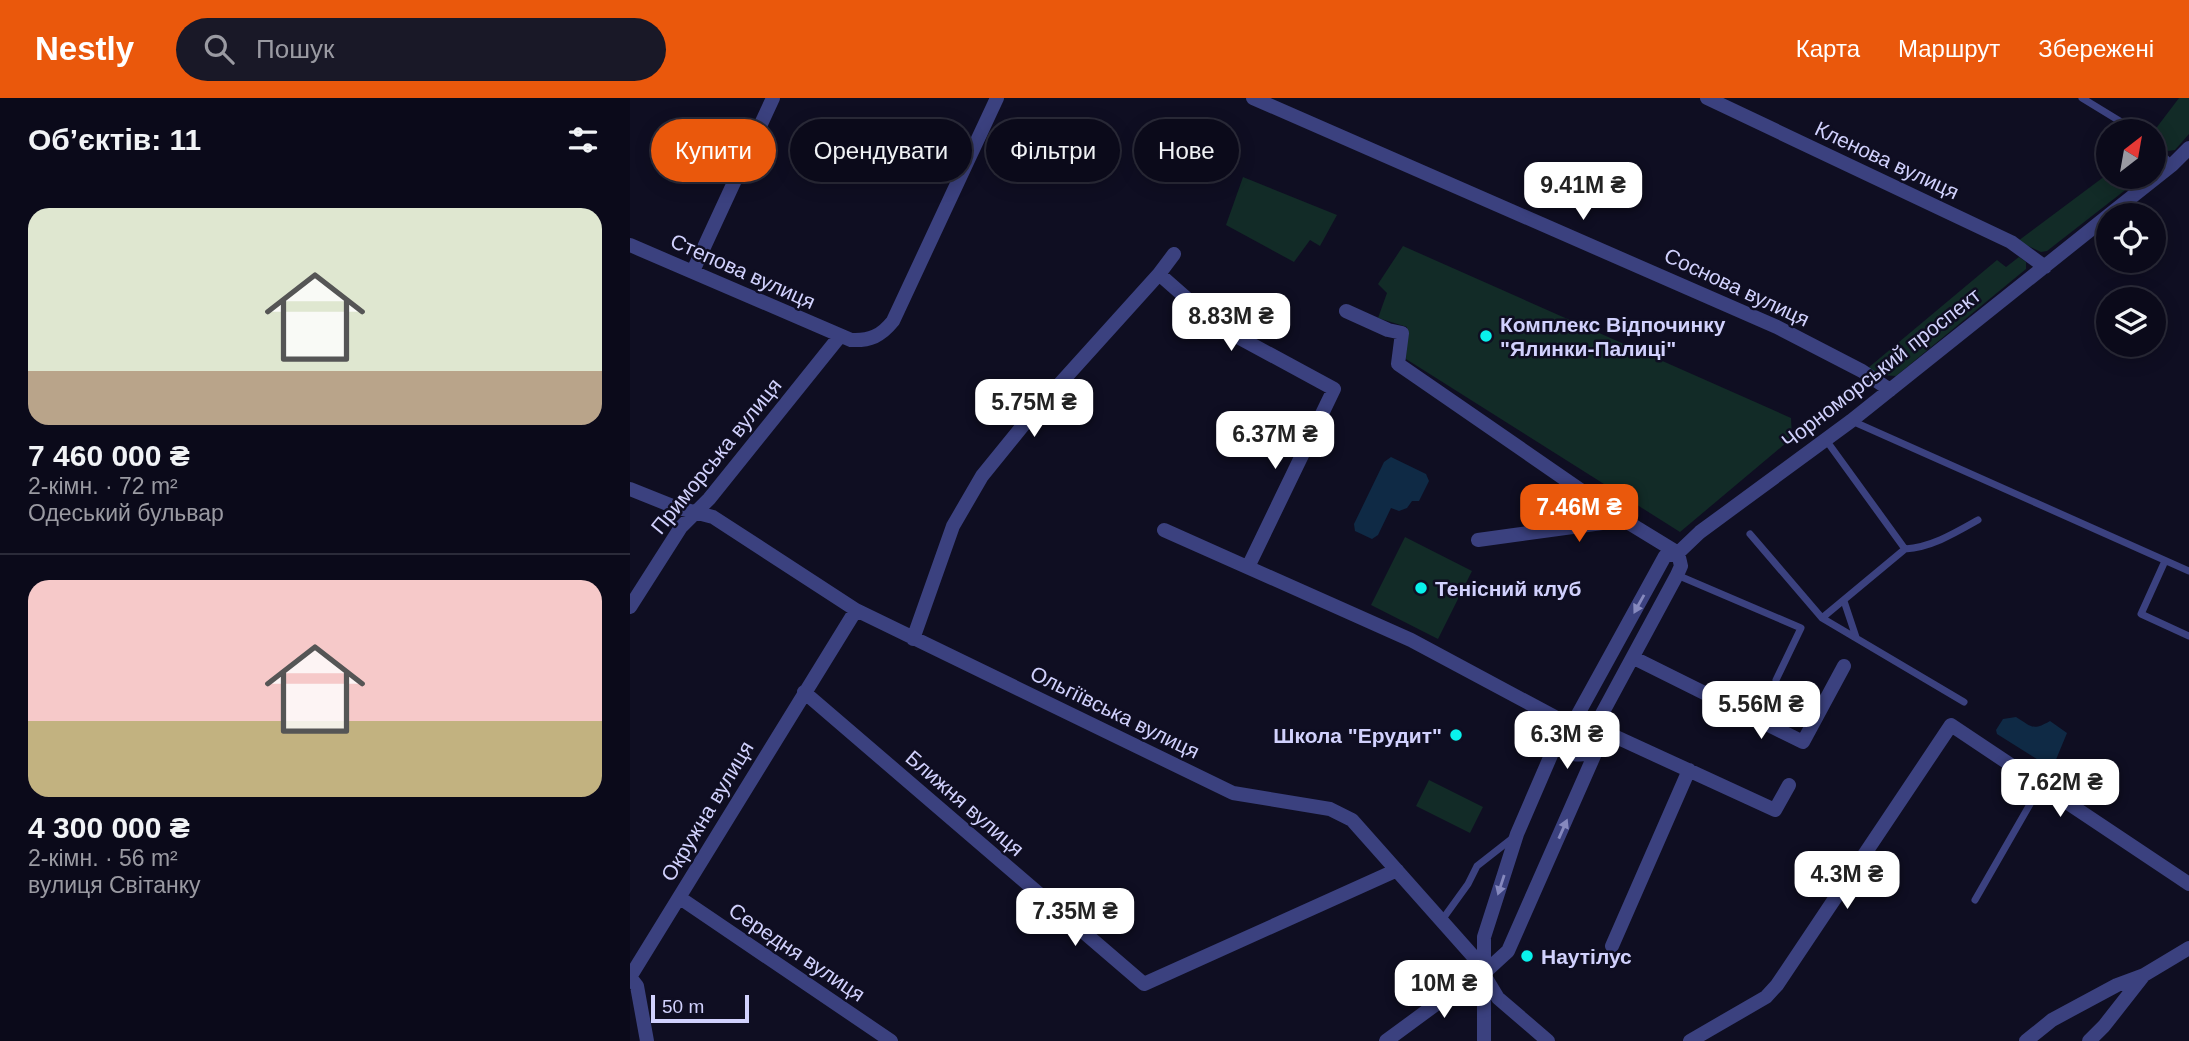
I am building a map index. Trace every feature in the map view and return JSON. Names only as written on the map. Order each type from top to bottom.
[{"type":"street","points":[[693,271],[773,98]]},
{"type":"street","points":[[840,336],[851,340],[875,338],[893,321],[997,98]]},
{"type":"street","name":"Соснова вулиця","points":[[1253,98],[1777,327],[1862,371],[1890,390]]},
{"type":"street","name":"Кленова вулиця","points":[[1707,98],[2011,242],[2045,267]]},
{"type":"street","name":"Чорноморський проспект","points":[[2124,203],[2189,148]]},
{"type":"street","name":"Чорноморський проспект","points":[[1579,726],[1665,556],[1678,553],[1700,532],[1851,421],[2096,226]]},
{"type":"street","name":"Степова вулиця","points":[[630,245],[840,336]]},
{"type":"street","points":[[913,639],[953,526],[982,477],[1029,418],[1174,254]]},
{"type":"street","points":[[1159,274],[1201,312],[1238,337],[1334,389],[1248,567]]},
{"type":"street","points":[[1346,311],[1388,330],[1402,333],[1398,363],[1624,520],[1678,553],[1681,566],[1634,658],[1579,726],[1517,834],[1484,937],[1484,1041]]},
{"type":"street","name":"Приморська вулиця","points":[[630,607],[681,527],[709,499],[840,336]]},
{"type":"street","name":"Ольгіївська вулиця","points":[[630,489],[713,517],[856,610],[1233,793],[1340,813],[1352,821],[1442,920],[1484,973],[1498,998],[1548,1041]]},
{"type":"street","points":[[1478,540],[1624,520]]},
{"type":"street","points":[[1164,530],[1411,640],[1579,726],[1689,770],[1774,810],[1789,785]]},
{"type":"street","name":"Окружна вулиця","points":[[647,1041],[637,986],[630,977],[856,610]]},
{"type":"street","points":[[1634,658],[1804,742],[1844,666]]},
{"type":"street","name":"Ближня вулиця","points":[[804,692],[1144,984],[1397,870]]},
{"type":"street","points":[[1690,1041],[1766,997],[1777,985],[1951,725],[2189,884]]},
{"type":"street","points":[[1386,1041],[1462,985],[1484,973],[1508,951],[1594,751],[1601,743],[1579,726]]},
{"type":"street","points":[[1579,726],[1567,749],[1581,756],[1594,751]]},
{"type":"street","points":[[1612,946],[1689,770]]},
{"type":"street","name":"Середня вулиця","points":[[680,898],[891,1041]]},
{"type":"street","points":[[2025,1041],[2052,1020],[2117,985],[2144,975],[2189,948]]},
{"type":"street","points":[[2089,1041],[2144,975]]},
{"type":"lane","points":[[2082,98],[2116,119]]},
{"type":"lane","points":[[2166,159],[2172,165]]},
{"type":"lane","points":[[1851,421],[2189,571]]},
{"type":"lane","points":[[1825,439],[1905,549]]},
{"type":"lane","points":[[1822,618],[1905,549],[1919,548],[1942,539],[1978,520]]},
{"type":"lane","points":[[1750,534],[1822,618],[1964,702]]},
{"type":"lane","points":[[2165,561],[2141,614],[2189,636]]},
{"type":"lane","points":[[1677,575],[1801,628],[1776,680]]},
{"type":"lane","points":[[1844,601],[1856,638]]},
{"type":"lane","points":[[1975,900],[2042,785]]},
{"type":"lane","points":[[1442,920],[1468,884],[1476,866],[1517,834]]},
{"type":"green space","points":[[2179,98],[2189,98],[2189,134],[2175,150],[2166,149],[2166,119],[2163,119]]},
{"type":"green space","points":[[1243,177],[1337,215],[1320,246],[1310,240],[1294,262],[1226,225]]},
{"type":"green space","points":[[2096,183],[2096,189],[2127,189],[2109,203],[2096,203],[2096,213],[2047,251],[2041,252],[2018,241]]},
{"type":"green space","points":[[1403,246],[1791,418],[1792,438],[1680,532],[1406,359],[1407,327],[1378,318],[1387,293],[1378,284]]},
{"type":"green space","points":[[2019,257],[2026,262],[2026,269],[1896,376],[1880,375],[1868,368],[1997,260],[2006,267]]},
{"type":"green space","name":"Тенісний клуб","points":[[1405,537],[1472,571],[1438,639],[1371,605]]},
{"type":"green space","points":[[1429,780],[1483,807],[1470,833],[1416,806]]},
{"type":"water","points":[[1391,457],[1426,474],[1429,481],[1419,501],[1412,501],[1407,508],[1399,511],[1391,508],[1378,535],[1372,539],[1355,531],[1354,524],[1384,462]]},
{"type":"water","points":[[2016,717],[2033,726],[2050,721],[2067,733],[2055,762],[2048,766],[1997,734],[1996,730],[2003,719]]},
{"type":"place","name":"Комплекс Відпочинку \"Ялинки-Палиці\"","points":[[1486,336]]},
{"type":"place","name":"Тенісний клуб","points":[[1421,588]]},
{"type":"place","name":"Школа \"Ерудит\"","points":[[1456,735]]},
{"type":"place","name":"Наутілус","points":[[1527,956]]}]
